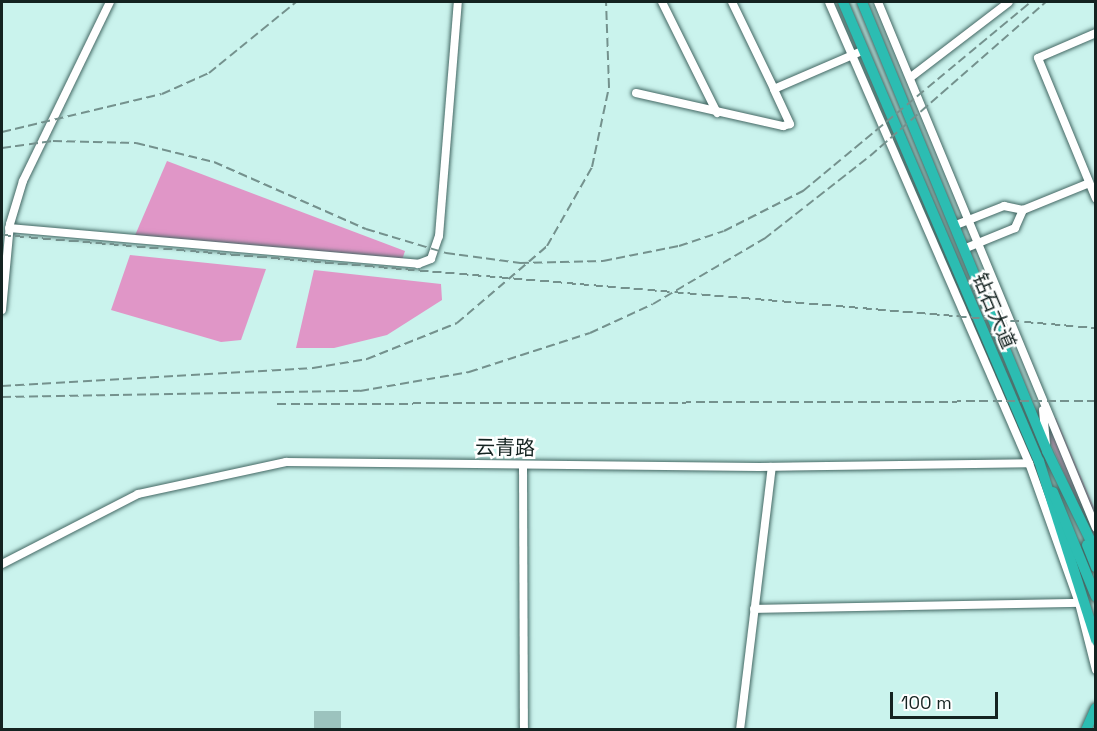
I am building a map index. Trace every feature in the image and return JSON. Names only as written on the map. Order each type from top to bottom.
[{"type":"highway","name":"钻石大道","points":[[843,2],[1034,462],[1095,640]]},
{"type":"highway","name":"钻石大道","points":[[862,2],[966,248],[1047,451],[1095,552]]},
{"type":"highway","points":[[1047,451],[1095,567]]},
{"type":"highway","points":[[1034,462],[1056,498],[1095,597]]},
{"type":"highway","points":[[1056,498],[1095,627]]},
{"type":"highway","points":[[1086,729],[1095,708]]},
{"type":"street","points":[[2,310],[9,228],[23,181],[110,2]]},
{"type":"street","points":[[9,228],[418,264],[431,259],[440,236],[458,2]]},
{"type":"street","points":[[662,2],[717,113]]},
{"type":"street","points":[[636,93],[717,113],[790,124],[732,2]]},
{"type":"street","points":[[829,2],[1011,421],[1034,462],[1079,603],[1095,670]]},
{"type":"street","points":[[878,2],[982,243],[1095,528]]},
{"type":"street","points":[[910,77],[1009,2]]},
{"type":"street","points":[[1095,33],[1038,58],[1095,199]]},
{"type":"street","points":[[774,89],[864,50]]},
{"type":"street","points":[[956,225],[1004,206],[1023,210],[1089,183]]},
{"type":"street","points":[[966,248],[1015,228],[1023,210]]},
{"type":"street","points":[[1041,396],[1047,451]]},
{"type":"street","name":"云青路","points":[[2,564],[138,494],[286,462],[772,467],[1034,462]]},
{"type":"street","points":[[523,465],[524,729]]},
{"type":"street","points":[[740,729],[772,467]]},
{"type":"street","points":[[754,609],[1079,603]]},
{"type":"street","points":[[1089,617],[1095,670]]},
{"type":"shaded area","points":[[167,161],[405,251],[401,263],[133,240]]},
{"type":"shaded area","points":[[130,255],[266,269],[241,340],[221,342],[111,310]]},
{"type":"shaded area","points":[[314,270],[441,284],[442,300],[387,335],[334,348],[296,348]]},
{"type":"shaded area","points":[[1056,418],[1095,510],[1095,542],[1040,419]]},
{"type":"building","points":[[314,711],[341,711],[341,729],[314,729]]},
{"type":"railway","points":[[2,132],[162,94],[209,73],[296,2]]},
{"type":"railway","points":[[2,386],[313,368],[367,359],[457,323],[547,246],[592,167],[609,87],[606,2]]},
{"type":"railway","points":[[2,148],[53,141],[136,143],[214,162],[366,229],[446,253],[520,263],[603,261],[679,246],[724,231],[803,191],[1031,2]]},
{"type":"railway","points":[[2,397],[360,391],[469,372],[590,333],[653,304],[764,239],[870,156],[1046,2]]},
{"type":"railway","points":[[2,235],[1096,328]]},
{"type":"railway","points":[[277,404],[1096,401]]}]
